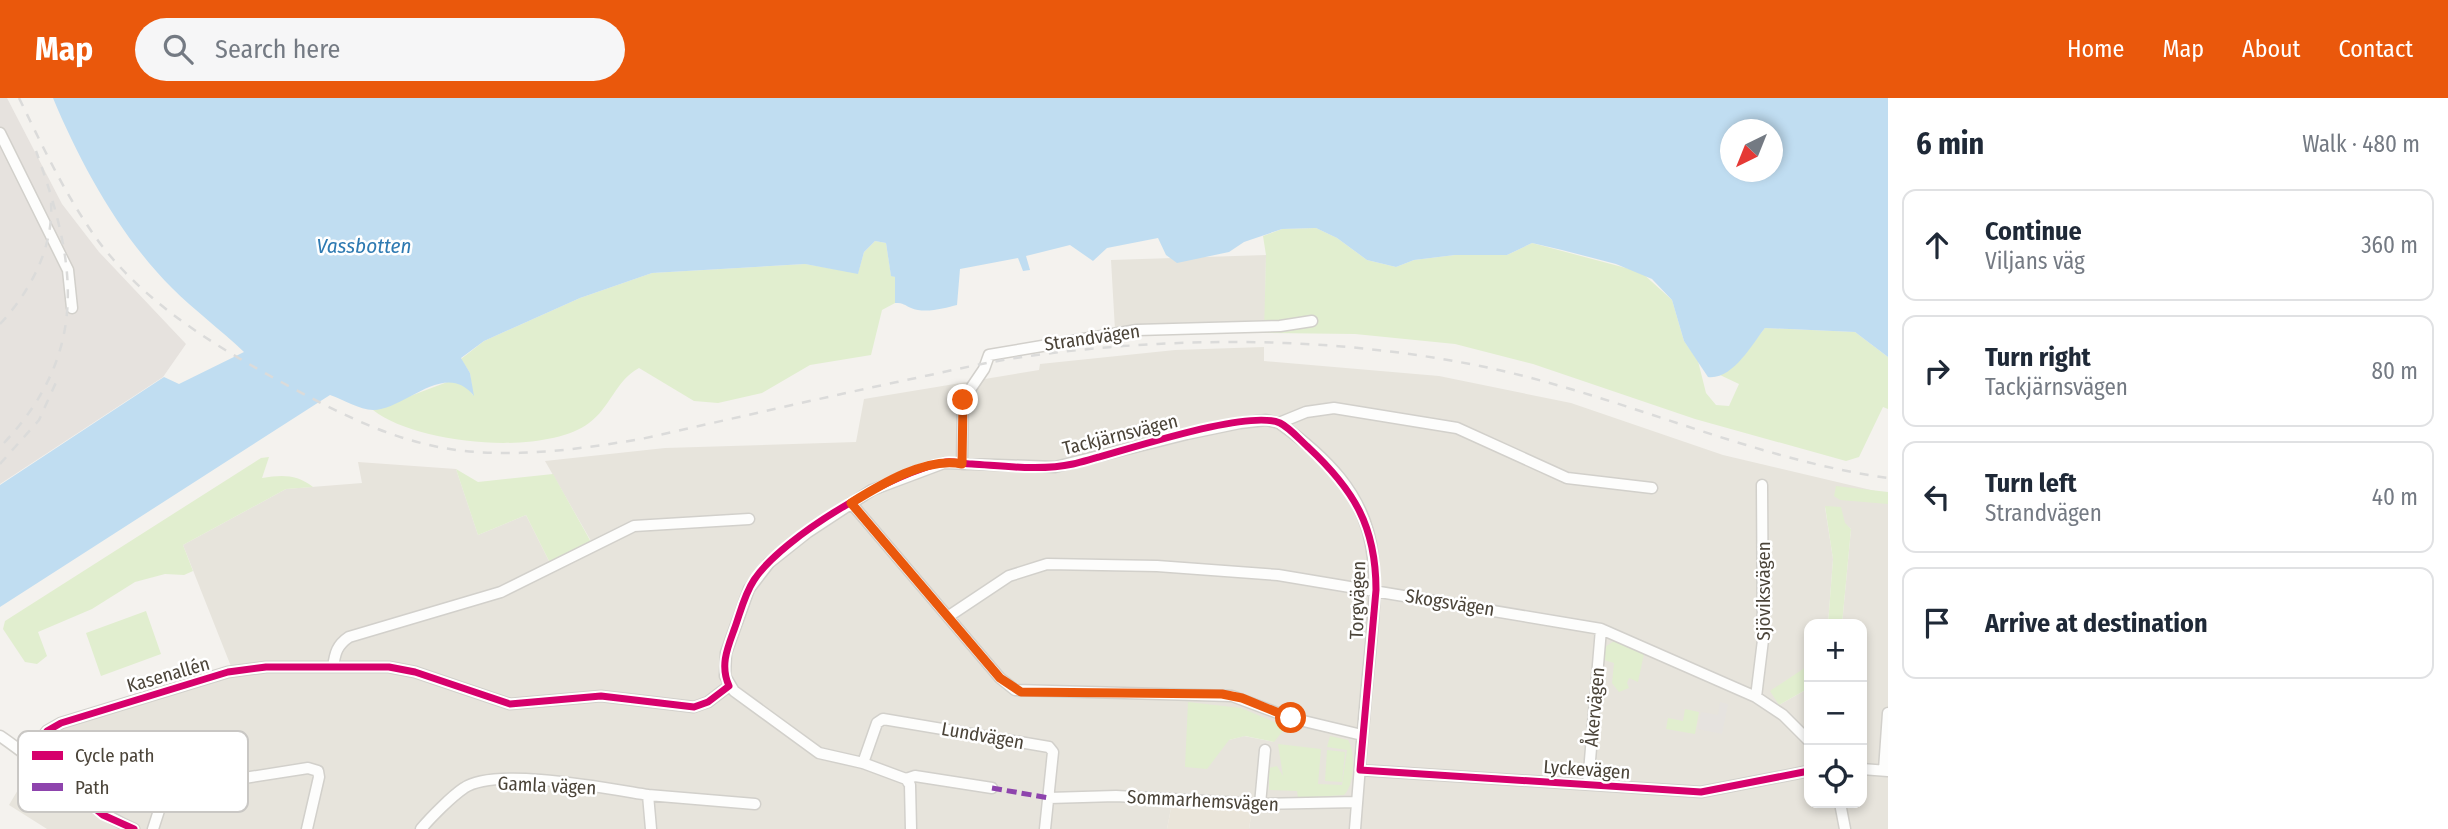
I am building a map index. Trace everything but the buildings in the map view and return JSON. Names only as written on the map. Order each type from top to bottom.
[{"type":"street","points":[[0,133],[68,270],[72,308]]},
{"type":"street","name":"Strandvägen","points":[[962,464],[963,400],[984,369],[989,355],[1137,330],[1280,326],[1312,321]]},
{"type":"street","name":"Tackjärnsvägen","points":[[729,686],[725,676],[726,653],[754,580],[785,550],[851,503],[916,471],[944,463],[1055,467],[1214,428],[1266,420],[1279,423],[1306,412],[1334,408],[1425,421],[1469,432],[1567,478],[1653,488]]},
{"type":"street","name":"Torgvägen","points":[[1279,423],[1322,461],[1354,499],[1373,547],[1376,590],[1355,829]]},
{"type":"street","name":"Sjöviksvägen","points":[[1756,697],[1762,675],[1763,640],[1762,485]]},
{"type":"street","points":[[851,503],[1000,678],[1021,692],[1232,696],[1291,718],[1362,735]]},
{"type":"street","points":[[749,519],[656,523],[625,529],[501,592],[349,637],[340,642],[333,667],[389,667],[415,672],[510,704],[601,696],[694,707],[708,702],[729,686],[809,748],[827,756],[863,763],[906,779],[910,785],[911,829]]},
{"type":"street","name":"Skogsvägen","points":[[949,616],[1009,576],[1034,567],[1063,563],[1247,571],[1376,590],[1601,629],[1756,697],[1783,715],[1804,736]]},
{"type":"street","name":"Åkervägen","points":[[1588,784],[1601,629]]},
{"type":"street","name":"Kasenallén","points":[[47,731],[61,723],[157,693],[247,669],[333,667]]},
{"type":"street","points":[[1867,769],[1886,770],[1888,713]]},
{"type":"street","name":"Lundvägen","points":[[863,763],[877,723],[883,719],[1049,747],[1053,752],[1045,829]]},
{"type":"street","points":[[0,736],[18,748]]},
{"type":"street","points":[[1260,804],[1265,750]]},
{"type":"street","points":[[248,777],[308,768],[318,771],[319,777],[307,829]]},
{"type":"street","name":"Lyckevägen","points":[[1360,769],[1701,792],[1804,772]]},
{"type":"street","points":[[906,779],[915,776],[992,788]]},
{"type":"street","name":"Gamla vägen","points":[[421,829],[465,787],[483,783],[559,782],[648,795],[755,804]]},
{"type":"street","points":[[648,795],[651,829]]},
{"type":"street","name":"Sommarhemsvägen","points":[[1049,798],[1123,796],[1260,804],[1357,802]]},
{"type":"street","points":[[1841,808],[1845,829]]},
{"type":"street","points":[[99,812],[134,829]]},
{"type":"street","points":[[153,829],[158,812]]},
{"type":"shaded area","points":[[0,98],[7,98],[62,204],[99,252],[186,344],[163,377],[0,484]]},
{"type":"shaded area","points":[[1266,255],[1265,320],[1115,330],[1111,260]]},
{"type":"shaded area","points":[[1264,347],[1264,361],[1439,376],[1571,403],[1723,455],[1888,494],[1888,829],[1249,829],[1252,810],[1171,808],[1167,829],[47,829],[20,812],[248,812],[248,731],[53,731],[234,674],[183,545],[286,489],[362,483],[358,462],[456,469],[478,535],[526,515],[551,565],[591,541],[545,461],[665,448],[856,442],[864,399],[1039,370],[1040,364],[1175,350]],"holes":[[[1241,708],[1274,742],[1244,736],[1229,740]]]},
{"type":"shaded area","points":[[1720,702],[1728,704],[1722,734],[1698,729],[1701,712],[1718,715]]},
{"type":"shaded area","points":[[18,790],[18,811],[9,805]]},
{"type":"shaded area","points":[[1171,808],[1252,810],[1249,829],[1167,829]]},
{"type":"green space","points":[[1316,228],[1337,238],[1367,260],[1396,267],[1414,260],[1455,255],[1507,255],[1532,243],[1641,272],[1672,300],[1684,341],[1698,361],[1706,393],[1716,405],[1729,406],[1739,384],[1720,375],[1737,363],[1765,328],[1855,332],[1888,357],[1888,409],[1883,407],[1859,457],[1846,461],[1695,419],[1533,364],[1455,344],[1355,334],[1264,333],[1266,255],[1263,236],[1282,229]]},
{"type":"green space","points":[[875,241],[886,243],[891,275],[895,277],[895,303],[882,310],[871,355],[810,365],[762,393],[718,403],[694,401],[639,368],[624,380],[589,423],[568,434],[512,443],[448,438],[418,431],[393,422],[373,410],[450,381],[465,385],[473,395],[470,373],[461,359],[484,341],[580,298],[652,273],[805,264],[858,273],[864,252]]},
{"type":"green space","points":[[269,457],[262,478],[289,476],[313,487],[286,489],[183,545],[193,571],[184,575],[165,574],[135,582],[92,609],[38,632],[47,656],[37,664],[25,662],[3,629],[5,621],[261,458]]},
{"type":"green space","points":[[456,469],[478,482],[553,474],[591,542],[551,565],[526,515],[478,535]]},
{"type":"green space","points":[[1836,486],[1888,492],[1888,504],[1840,500],[1834,496]]},
{"type":"green space","points":[[1825,506],[1841,507],[1845,523],[1851,529],[1842,619],[1828,619],[1833,559]]},
{"type":"green space","points":[[146,611],[161,654],[101,676],[86,633]]},
{"type":"green space","points":[[1614,641],[1644,654],[1638,682],[1629,678],[1629,688],[1619,692],[1612,683],[1614,663],[1604,660],[1605,647]]},
{"type":"green space","points":[[1804,668],[1804,691],[1779,705],[1770,691]]},
{"type":"green space","points":[[1188,702],[1241,708],[1286,727],[1274,742],[1245,736],[1229,740],[1207,769],[1185,767]]},
{"type":"green space","points":[[1685,709],[1699,712],[1695,734],[1666,729],[1668,718],[1683,721]]},
{"type":"green space","points":[[1330,736],[1348,740],[1351,746],[1352,776],[1344,795],[1298,798],[1297,791],[1269,790],[1269,768],[1277,766],[1283,776],[1278,744],[1321,749],[1318,784],[1342,785],[1347,750],[1327,747]]},
{"type":"green space","points":[[1327,750],[1345,752],[1342,782],[1325,781]]},
{"type":"water","name":"Vassbotten","points":[[53,98],[1888,98],[1888,357],[1855,332],[1765,328],[1734,367],[1726,373],[1708,377],[1684,341],[1672,300],[1652,279],[1616,264],[1532,243],[1507,255],[1455,255],[1414,260],[1396,267],[1367,260],[1337,238],[1316,228],[1282,229],[1244,242],[1229,252],[1177,263],[1166,255],[1158,238],[1107,248],[1093,261],[1070,245],[1026,256],[1030,270],[1023,271],[1018,258],[960,269],[957,305],[922,310],[895,303],[895,277],[891,276],[886,243],[875,241],[864,252],[858,274],[805,264],[652,273],[580,298],[484,341],[461,358],[470,373],[474,396],[463,386],[438,384],[385,408],[368,410],[330,395],[0,607],[0,485],[164,377],[179,384],[244,352],[153,268],[119,223],[89,174]]},
{"type":"railway","points":[[19,98],[56,172],[87,225],[118,265],[160,305],[232,354],[304,394],[388,433],[432,446],[502,453],[572,449],[641,439],[1012,358],[1140,345],[1252,342],[1364,349],[1475,365],[1578,391],[1785,456],[1888,478]]},
{"type":"railway","points":[[4,443],[32,408],[51,374],[63,339],[68,303],[60,230],[36,151]]},
{"type":"railway","points":[[0,324],[21,298],[38,268],[49,236],[51,202]]},
{"type":"railway","points":[[0,464],[39,420],[58,378]]},
{"type":"marked path","points":[[992,788],[1049,798]]},
{"type":"cycle path","points":[[47,731],[61,723],[228,672],[266,667],[389,667],[415,672],[510,704],[601,696],[694,707],[708,702],[729,686],[725,671],[727,651],[754,580],[789,544],[841,508],[870,492],[898,478],[946,462],[1022,467],[1061,466],[1179,434],[1263,420],[1280,423],[1324,463],[1350,494],[1367,528],[1375,567],[1376,590],[1360,770],[1701,792],[1804,772]]},
{"type":"cycle path","points":[[99,812],[134,829]]},
{"type":"route","points":[[963,400],[962,464],[944,463],[916,471],[872,490],[851,503],[1000,678],[1021,692],[1222,694],[1242,698],[1291,718]]}]
